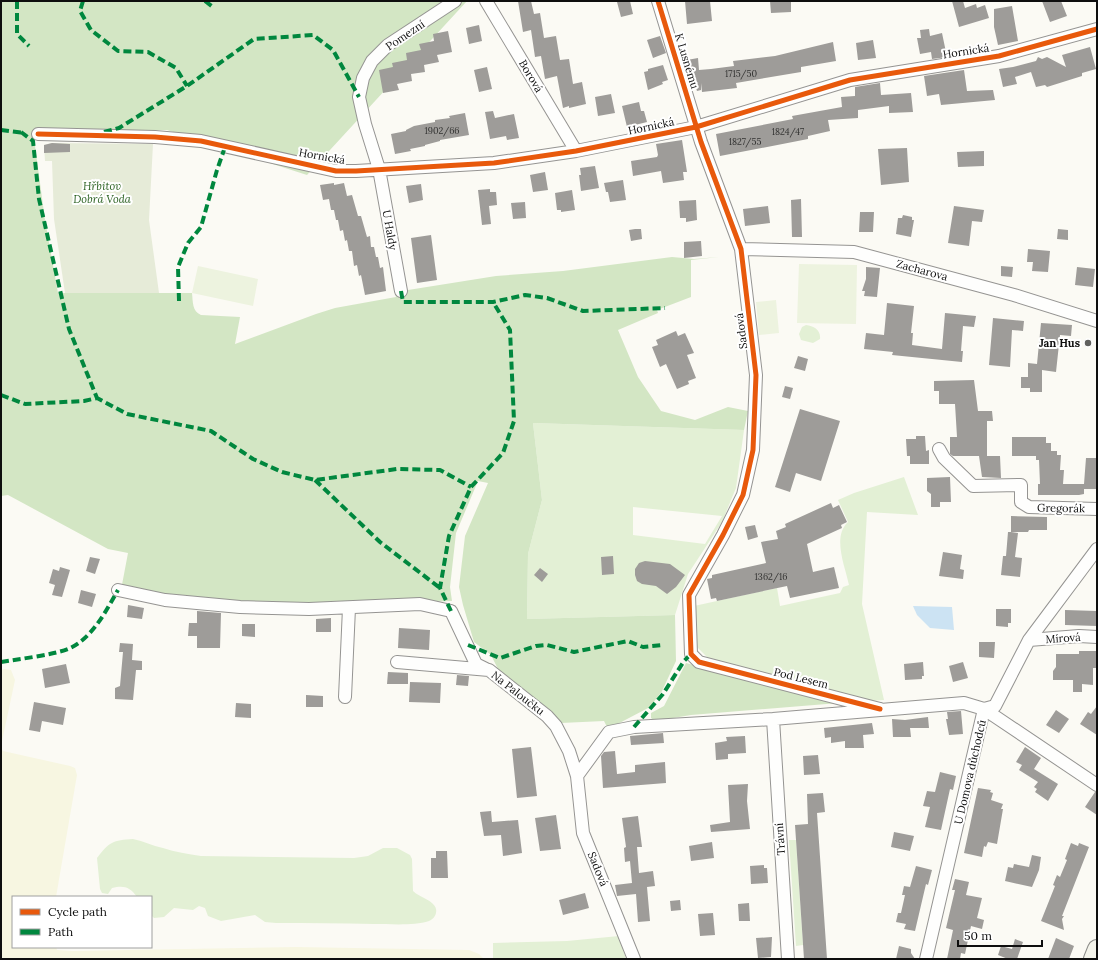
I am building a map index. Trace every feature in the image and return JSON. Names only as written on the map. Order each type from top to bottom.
[{"type":"street","name":"Pomezní","points":[[380,169],[365,124],[359,97],[363,78],[372,61],[388,46],[455,1]]},
{"type":"street","name":"Borová","points":[[486,1],[576,151]]},
{"type":"street","name":"K Lusnému","points":[[658,1],[696,127]]},
{"type":"street","name":"Hornická","points":[[38,134],[155,137],[202,141],[336,171],[494,163],[576,151],[696,127],[850,80],[999,56],[1097,29]]},
{"type":"street","name":"Sadová","points":[[696,127],[741,249],[756,375],[753,450],[743,495],[723,535],[689,595],[691,654],[699,662],[716,667]]},
{"type":"street","name":"U Haldy","points":[[380,169],[401,291]]},
{"type":"street","name":"Zacharova","points":[[741,249],[854,252],[1014,295],[1097,321]]},
{"type":"street","name":"Gregorák","points":[[939,449],[944,458],[973,486],[1021,485],[1021,502],[1029,507],[1097,509]]},
{"type":"street","name":"U Domova důchodců","points":[[926,959],[984,709],[995,706],[1029,640],[1097,549]]},
{"type":"street","points":[[118,590],[165,600],[240,608],[349,608],[420,604],[451,611],[476,664],[489,670]]},
{"type":"street","points":[[345,697],[349,608]]},
{"type":"street","name":"Mírová","points":[[1029,640],[1079,636],[1097,637]]},
{"type":"street","name":"Na Paloučku","points":[[397,662],[489,670],[547,716],[556,726],[569,751],[577,776]]},
{"type":"street","name":"Pod Lesem","points":[[716,667],[880,709]]},
{"type":"street","name":"Pod Lesem","points":[[577,776],[609,732],[634,727],[773,719],[964,703],[984,709],[1097,785]]},
{"type":"street","name":"Trávní","points":[[773,719],[788,959]]},
{"type":"street","name":"Sadová","points":[[577,776],[583,833],[634,959]]},
{"type":"street","points":[[1093,959],[1097,949]]},
{"type":"green space","points":[[1,1],[467,1],[307,175],[167,130],[33,131],[45,220],[58,293],[192,293],[194,309],[201,315],[240,317],[235,344],[335,308],[396,297],[395,293],[408,290],[496,276],[563,271],[672,257],[694,259],[719,257],[691,260],[691,297],[657,310],[658,313],[618,330],[638,377],[661,411],[695,420],[728,407],[748,411],[744,430],[533,423],[542,500],[528,554],[527,619],[675,615],[676,661],[662,691],[650,707],[608,729],[604,721],[561,723],[498,669],[491,655],[474,642],[459,587],[465,536],[488,483],[478,481],[456,533],[450,587],[452,601],[336,606],[272,605],[121,590],[128,553],[108,549],[8,495],[1,496]]},
{"type":"green space","name":"Hřbitov Dobrá Voda","points":[[52,143],[153,144],[149,220],[159,293],[65,293],[54,219],[52,161],[45,161],[44,145]]},
{"type":"green space","points":[[799,264],[857,265],[856,324],[797,323]]},
{"type":"green space","points":[[198,266],[258,279],[253,306],[192,293]]},
{"type":"green space","points":[[776,300],[779,333],[759,335],[756,302]]},
{"type":"green space","points":[[806,325],[812,326],[818,331],[820,339],[813,343],[801,340],[799,334],[802,327]]},
{"type":"green space","points":[[533,423],[744,430],[736,488],[722,522],[688,574],[675,615],[527,619],[528,554],[542,500]],"holes":[[[633,507],[722,516],[705,544],[633,535]]]},
{"type":"green space","points":[[904,477],[918,515],[867,512],[862,604],[884,700],[870,701],[829,690],[808,688],[709,659],[693,643],[694,606],[777,588],[780,606],[840,593],[843,587],[849,585],[840,544],[843,528],[848,522],[838,500],[854,493]]},
{"type":"green space","points":[[686,663],[839,703],[691,715],[655,721],[651,718],[651,713],[664,706]]},
{"type":"green space","points":[[1,670],[11,670],[15,680],[1,746]]},
{"type":"green space","points":[[1,747],[3,751],[70,766],[75,768],[77,775],[56,896],[12,896],[12,948],[56,948],[57,950],[73,951],[296,947],[469,950],[479,954],[484,959],[1,959]]},
{"type":"green space","points":[[133,839],[172,851],[201,856],[354,858],[368,856],[383,848],[397,848],[410,855],[412,859],[413,891],[430,901],[435,906],[436,914],[434,918],[429,921],[409,924],[276,923],[265,922],[255,915],[221,921],[208,916],[205,908],[199,906],[193,910],[174,908],[164,917],[154,918],[152,916],[152,896],[136,896],[132,891],[123,887],[112,888],[108,894],[102,893],[100,889],[97,858],[108,845],[121,840]]},
{"type":"green space","points":[[789,840],[796,840],[803,945],[796,946]]},
{"type":"green space","points":[[619,936],[626,959],[493,959],[493,943],[567,941]]},
{"type":"water","points":[[913,606],[952,607],[954,630],[930,628],[917,615]]},
{"type":"building","points":[[518,1],[531,1],[534,14],[540,13],[544,38],[556,36],[560,60],[569,59],[573,84],[582,82],[586,104],[563,108],[557,76],[545,79],[541,56],[535,57],[531,30],[523,32]]},
{"type":"building","points":[[630,1],[633,14],[621,17],[617,2]]},
{"type":"building","points":[[685,1],[710,1],[712,21],[687,24]]},
{"type":"building","points":[[770,1],[791,1],[791,12],[771,13]]},
{"type":"building","points":[[952,1],[963,1],[965,8],[976,4],[977,8],[985,5],[989,18],[959,27]]},
{"type":"building","points":[[1042,1],[1061,1],[1067,16],[1050,22]]},
{"type":"building","points":[[1012,6],[1018,41],[998,45],[994,27],[994,9]]},
{"type":"building","points":[[479,25],[482,41],[469,44],[466,28]]},
{"type":"building","points":[[929,29],[930,36],[942,33],[947,57],[932,59],[931,52],[920,54],[917,38],[921,38],[920,30]]},
{"type":"building","points":[[448,31],[452,52],[437,55],[439,62],[424,65],[425,72],[411,74],[412,81],[397,84],[399,90],[383,93],[379,70],[393,67],[392,63],[407,60],[406,53],[421,50],[419,44],[434,41],[433,34]]},
{"type":"building","points":[[660,36],[666,53],[653,58],[647,40]]},
{"type":"building","points":[[873,40],[876,58],[858,60],[856,43]]},
{"type":"building","points":[[833,42],[836,61],[801,67],[801,72],[736,83],[737,88],[702,92],[701,83],[701,90],[697,91],[687,60],[698,58],[699,70],[711,69],[734,66],[733,61],[775,56]]},
{"type":"building","points":[[1090,47],[1096,69],[1082,73],[1082,76],[1047,87],[1045,85],[1036,87],[1031,72],[1015,77],[1017,84],[1003,87],[999,69],[1036,61],[1038,57],[1042,59],[1047,57],[1066,67],[1062,55]]},
{"type":"building","points":[[663,65],[668,80],[662,82],[663,84],[648,90],[644,72],[648,71],[648,69]]},
{"type":"building","points":[[487,67],[492,89],[479,92],[474,70]]},
{"type":"building","points":[[964,70],[967,91],[993,90],[995,100],[941,105],[939,94],[927,96],[924,76]]},
{"type":"building","points":[[880,83],[881,95],[911,93],[913,112],[889,113],[889,106],[858,110],[858,118],[828,120],[830,131],[808,136],[808,139],[720,156],[716,134],[793,119],[792,116],[842,107],[841,97],[855,96],[855,87]]},
{"type":"building","points":[[611,94],[615,113],[598,116],[595,97]]},
{"type":"building","points":[[639,102],[641,111],[644,111],[647,122],[627,127],[622,106]]},
{"type":"building","points":[[493,111],[495,118],[514,114],[519,138],[507,140],[506,136],[490,139],[485,112]]},
{"type":"building","points":[[465,113],[469,135],[440,140],[425,146],[410,149],[411,151],[395,154],[391,134],[406,131],[414,126],[435,122],[435,120],[450,118],[449,116]]},
{"type":"building","points":[[682,140],[687,172],[683,172],[684,180],[663,183],[661,171],[633,176],[631,161],[657,157],[656,144]]},
{"type":"building","points":[[52,143],[70,144],[70,152],[44,153],[44,145]]},
{"type":"building","points":[[907,148],[909,182],[881,185],[878,149]]},
{"type":"building","points":[[984,151],[984,166],[958,167],[957,152]]},
{"type":"building","points":[[595,166],[599,188],[581,191],[579,175],[581,175],[580,168]]},
{"type":"building","points":[[545,172],[548,190],[533,192],[530,175]]},
{"type":"building","points":[[623,180],[626,200],[610,202],[604,183]]},
{"type":"building","points":[[334,183],[334,185],[344,183],[347,196],[352,195],[358,216],[361,216],[367,237],[370,236],[371,247],[374,247],[380,268],[383,267],[386,291],[365,295],[361,275],[359,276],[357,265],[354,266],[352,251],[349,251],[343,230],[340,231],[334,210],[331,210],[329,199],[323,200],[320,185]]},
{"type":"building","points":[[421,184],[423,200],[409,203],[406,186]]},
{"type":"building","points":[[490,189],[490,192],[496,192],[497,205],[489,206],[491,224],[482,225],[478,190]]},
{"type":"building","points":[[572,190],[575,210],[561,212],[561,210],[557,210],[555,193]]},
{"type":"building","points":[[801,199],[802,237],[792,237],[791,200]]},
{"type":"building","points":[[696,200],[697,220],[686,222],[686,218],[680,218],[679,201]]},
{"type":"building","points":[[525,202],[526,218],[513,219],[511,203]]},
{"type":"building","points":[[768,206],[770,223],[745,226],[743,209]]},
{"type":"building","points":[[954,206],[984,210],[982,222],[972,221],[969,246],[948,243]]},
{"type":"building","points":[[860,212],[874,212],[873,232],[859,232]]},
{"type":"building","points":[[903,215],[912,217],[912,220],[914,220],[911,237],[896,234],[898,218],[902,218]]},
{"type":"building","points":[[641,229],[642,239],[631,241],[629,230]]},
{"type":"building","points":[[1058,229],[1068,230],[1068,240],[1057,239]]},
{"type":"building","points":[[431,235],[437,280],[417,283],[411,238]]},
{"type":"building","points":[[701,241],[702,256],[684,258],[684,242]]},
{"type":"building","points":[[1028,249],[1050,251],[1048,272],[1032,271],[1033,262],[1027,262]]},
{"type":"building","points":[[1001,266],[1013,267],[1012,277],[1001,276]]},
{"type":"building","points":[[866,267],[880,268],[877,297],[864,296],[865,291],[862,291],[866,279]]},
{"type":"building","points":[[1077,267],[1095,269],[1093,287],[1075,285]]},
{"type":"building","points":[[887,303],[914,306],[911,333],[913,333],[912,345],[942,349],[945,313],[976,316],[974,327],[963,326],[961,351],[963,351],[962,362],[892,355],[893,352],[864,349],[866,333],[884,335]]},
{"type":"building","points":[[993,318],[1024,321],[1023,331],[1012,330],[1010,367],[989,365]]},
{"type":"building","points":[[1041,323],[1072,325],[1071,336],[1060,335],[1056,372],[1042,370],[1042,392],[1030,392],[1030,388],[1021,388],[1021,377],[1028,377],[1028,363],[1037,364]]},
{"type":"building","points":[[676,331],[678,336],[685,333],[694,353],[687,355],[696,378],[688,381],[689,384],[677,389],[666,364],[660,367],[652,347],[658,345],[656,340]]},
{"type":"building","points":[[798,356],[808,359],[805,371],[794,368]]},
{"type":"building","points":[[974,380],[978,411],[992,411],[993,421],[987,421],[987,456],[953,456],[950,454],[950,437],[957,437],[955,404],[939,404],[939,391],[934,391],[934,381]]},
{"type":"building","points":[[785,386],[793,388],[790,399],[782,397]]},
{"type":"building","points":[[800,409],[840,421],[821,481],[796,473],[790,492],[775,487]]},
{"type":"building","points":[[916,436],[925,436],[926,451],[929,450],[929,464],[910,464],[910,456],[907,456],[906,439],[916,439]]},
{"type":"building","points":[[1012,437],[1046,437],[1046,443],[1051,443],[1051,451],[1057,451],[1057,455],[1061,455],[1060,470],[1064,470],[1063,484],[1084,484],[1086,458],[1097,458],[1096,489],[1084,489],[1084,494],[1079,495],[1038,495],[1038,484],[1040,484],[1039,460],[1036,460],[1036,456],[1012,456]]},
{"type":"building","points":[[979,456],[1000,456],[1001,478],[982,477]]},
{"type":"building","points":[[950,477],[951,502],[940,502],[940,507],[931,507],[931,494],[927,491],[927,478]]},
{"type":"building","points":[[831,503],[833,508],[839,505],[847,522],[841,525],[842,528],[807,544],[813,572],[834,567],[839,588],[790,598],[787,586],[717,601],[716,598],[711,599],[707,579],[712,578],[712,575],[766,563],[761,542],[778,539],[776,531],[786,527],[785,524]]},
{"type":"building","points":[[1011,516],[1047,517],[1047,530],[1011,532]]},
{"type":"building","points":[[755,525],[758,537],[748,540],[745,527]]},
{"type":"building","points":[[1008,532],[1018,533],[1015,557],[1022,558],[1020,577],[1001,575],[1003,556],[1006,556]]},
{"type":"building","points":[[943,552],[962,555],[960,569],[964,570],[963,579],[939,576]]},
{"type":"building","points":[[613,556],[614,574],[602,575],[601,557]]},
{"type":"building","points":[[90,557],[100,559],[95,574],[86,571]]},
{"type":"building","points":[[645,561],[670,564],[685,575],[676,587],[667,594],[656,586],[642,584],[637,581],[635,569],[639,563]]},
{"type":"building","points":[[60,567],[70,570],[62,597],[52,595],[55,585],[49,583],[53,569],[59,571]]},
{"type":"building","points":[[540,568],[548,574],[542,582],[534,575]]},
{"type":"building","points":[[81,590],[96,594],[92,607],[78,603]]},
{"type":"building","points":[[128,605],[144,608],[142,619],[127,617]]},
{"type":"building","points":[[996,609],[1011,609],[1011,623],[1008,623],[1008,627],[996,626]]},
{"type":"building","points":[[1065,610],[1097,611],[1097,626],[1065,625]]},
{"type":"building","points":[[197,611],[221,613],[220,648],[197,648],[197,636],[188,636],[189,623],[197,623]]},
{"type":"building","points":[[331,618],[331,632],[316,632],[316,619]]},
{"type":"building","points":[[242,624],[255,624],[255,637],[242,636]]},
{"type":"building","points":[[399,628],[430,630],[429,650],[398,648]]},
{"type":"building","points":[[979,642],[995,642],[994,658],[979,657]]},
{"type":"building","points":[[120,643],[133,644],[132,660],[142,661],[142,670],[136,670],[133,700],[115,699],[115,688],[120,686],[123,652],[119,652]]},
{"type":"building","points":[[1079,651],[1097,651],[1097,668],[1093,668],[1093,685],[1082,684],[1082,692],[1073,692],[1073,680],[1053,680],[1053,671],[1056,667],[1056,654],[1079,654]]},
{"type":"building","points":[[923,662],[924,676],[922,676],[922,679],[905,680],[904,664]]},
{"type":"building","points":[[963,662],[968,678],[953,682],[949,666]]},
{"type":"building","points":[[66,664],[70,683],[45,688],[42,669]]},
{"type":"building","points":[[388,672],[408,673],[408,684],[387,684]]},
{"type":"building","points":[[457,675],[469,676],[468,686],[456,685]]},
{"type":"building","points":[[410,682],[441,683],[440,703],[409,702]]},
{"type":"building","points":[[306,695],[323,696],[323,707],[306,707]]},
{"type":"building","points":[[34,702],[66,708],[63,725],[42,721],[40,732],[29,730]]},
{"type":"building","points":[[236,703],[251,704],[251,718],[235,717]]},
{"type":"building","points":[[1097,706],[1097,735],[1080,724],[1088,712],[1091,714]]},
{"type":"building","points":[[1056,710],[1069,719],[1059,733],[1046,725]]},
{"type":"building","points":[[961,711],[963,734],[949,735],[946,719],[948,719],[947,712]]},
{"type":"building","points":[[928,717],[929,728],[910,728],[911,737],[893,737],[892,719],[905,720]]},
{"type":"building","points":[[872,723],[874,734],[863,735],[864,748],[845,748],[845,741],[831,743],[831,737],[825,738],[824,728]]},
{"type":"building","points":[[663,733],[664,743],[631,745],[630,736]]},
{"type":"building","points":[[745,736],[746,753],[728,754],[728,759],[716,760],[715,743],[727,741],[726,737]]},
{"type":"building","points":[[531,747],[537,796],[517,798],[512,749]]},
{"type":"building","points":[[1025,747],[1041,758],[1034,769],[1058,784],[1048,801],[1035,792],[1037,789],[1034,787],[1038,782],[1019,770],[1022,765],[1016,762]]},
{"type":"building","points":[[615,751],[617,774],[635,772],[635,765],[665,762],[666,783],[603,788],[601,756],[604,752]]},
{"type":"building","points":[[818,755],[820,774],[804,775],[803,756]]},
{"type":"building","points":[[940,772],[956,776],[953,790],[950,789],[941,830],[925,827],[930,807],[923,806],[927,791],[935,792]]},
{"type":"building","points":[[748,784],[747,801],[750,829],[711,832],[710,825],[730,822],[728,785]]},
{"type":"building","points":[[978,788],[991,790],[990,792],[993,793],[991,800],[1003,804],[1001,809],[1003,809],[997,844],[988,842],[986,847],[984,846],[982,857],[964,853]]},
{"type":"building","points":[[1095,792],[1097,792],[1097,815],[1085,807]]},
{"type":"building","points":[[823,793],[825,812],[817,813],[827,959],[804,959],[795,825],[808,824],[807,794]]},
{"type":"building","points":[[491,811],[492,822],[518,820],[522,853],[503,856],[501,835],[484,836],[480,812]]},
{"type":"building","points":[[556,815],[561,849],[540,851],[535,818]]},
{"type":"building","points":[[638,816],[642,847],[637,847],[639,873],[653,871],[655,886],[647,887],[650,921],[638,922],[636,894],[617,896],[615,885],[632,883],[630,861],[625,862],[624,848],[626,847],[622,818]]},
{"type":"building","points":[[894,832],[914,836],[910,851],[891,847]]},
{"type":"building","points":[[712,842],[714,858],[691,861],[689,846]]},
{"type":"building","points":[[1071,843],[1078,846],[1079,843],[1089,847],[1062,916],[1064,916],[1062,919],[1064,930],[1041,921],[1055,886],[1053,885],[1057,875],[1060,877],[1067,860],[1065,859]]},
{"type":"building","points":[[436,851],[447,851],[448,878],[431,878],[431,858],[436,858]]},
{"type":"building","points":[[1032,855],[1041,857],[1039,870],[1032,887],[1005,881],[1008,867],[1013,868],[1014,864],[1029,867]]},
{"type":"building","points":[[764,865],[764,868],[767,868],[768,883],[751,884],[750,866]]},
{"type":"building","points":[[916,866],[932,870],[928,885],[926,884],[915,931],[904,929],[906,924],[896,922],[898,913],[901,913],[905,895],[902,895],[904,886],[910,887]]},
{"type":"building","points":[[955,879],[969,882],[966,895],[982,898],[977,918],[984,920],[982,929],[971,926],[965,954],[961,953],[960,959],[947,959],[953,930],[946,928],[955,890],[952,890]]},
{"type":"building","points":[[585,893],[589,908],[563,915],[559,900]]},
{"type":"building","points":[[680,900],[681,910],[671,911],[670,901]]},
{"type":"building","points":[[749,903],[750,921],[739,921],[738,904]]},
{"type":"building","points":[[713,913],[715,935],[700,936],[698,914]]},
{"type":"building","points":[[772,937],[771,957],[758,958],[756,938]]},
{"type":"building","points":[[1056,938],[1074,946],[1069,959],[1048,959]]},
{"type":"building","points":[[1015,939],[1023,942],[1017,959],[1008,959],[998,955],[1001,946],[1012,949]]},
{"type":"building","points":[[899,946],[911,949],[911,953],[915,959],[896,959]]},
{"type":"marked path","points":[[17,1],[17,34],[29,46]]},
{"type":"marked path","points":[[83,1],[80,11],[91,30],[118,51],[148,52],[176,68],[187,86]]},
{"type":"marked path","points":[[205,1],[213,7]]},
{"type":"marked path","points":[[104,132],[119,128],[187,86],[254,39],[313,35],[333,50],[359,97]]},
{"type":"marked path","points":[[1,130],[24,133]]},
{"type":"marked path","points":[[21,132],[33,141],[39,199],[69,329],[97,398]]},
{"type":"marked path","points":[[179,301],[178,267],[188,243],[201,227],[225,147]]},
{"type":"marked path","points":[[401,291],[403,302],[493,302],[525,295],[547,298],[583,311],[665,308]]},
{"type":"marked path","points":[[451,611],[440,588],[449,536],[471,487],[503,453],[514,421],[510,330],[493,302]]},
{"type":"marked path","points":[[1,395],[25,404],[84,401],[97,398],[127,414],[211,431],[253,459],[282,472],[315,480],[397,469],[440,470],[471,487]]},
{"type":"marked path","points":[[315,480],[380,542],[440,588]]},
{"type":"marked path","points":[[1,662],[54,653],[68,649],[77,644],[84,639],[98,624],[118,590]]},
{"type":"marked path","points":[[468,645],[500,658],[536,646],[547,645],[574,652],[628,641],[643,647],[663,645]]},
{"type":"marked path","points":[[634,727],[663,694],[684,661],[691,654]]},
{"type":"cycle path","points":[[658,1],[701,142],[741,249],[756,375],[753,450],[743,495],[723,535],[689,595],[691,654],[699,662],[880,709]]},
{"type":"cycle path","points":[[38,134],[155,137],[201,141],[336,171],[494,163],[576,151],[696,127],[850,80],[999,56],[1097,29]]},
{"type":"place","name":"Jan Hus","points":[[1088,343]]}]
